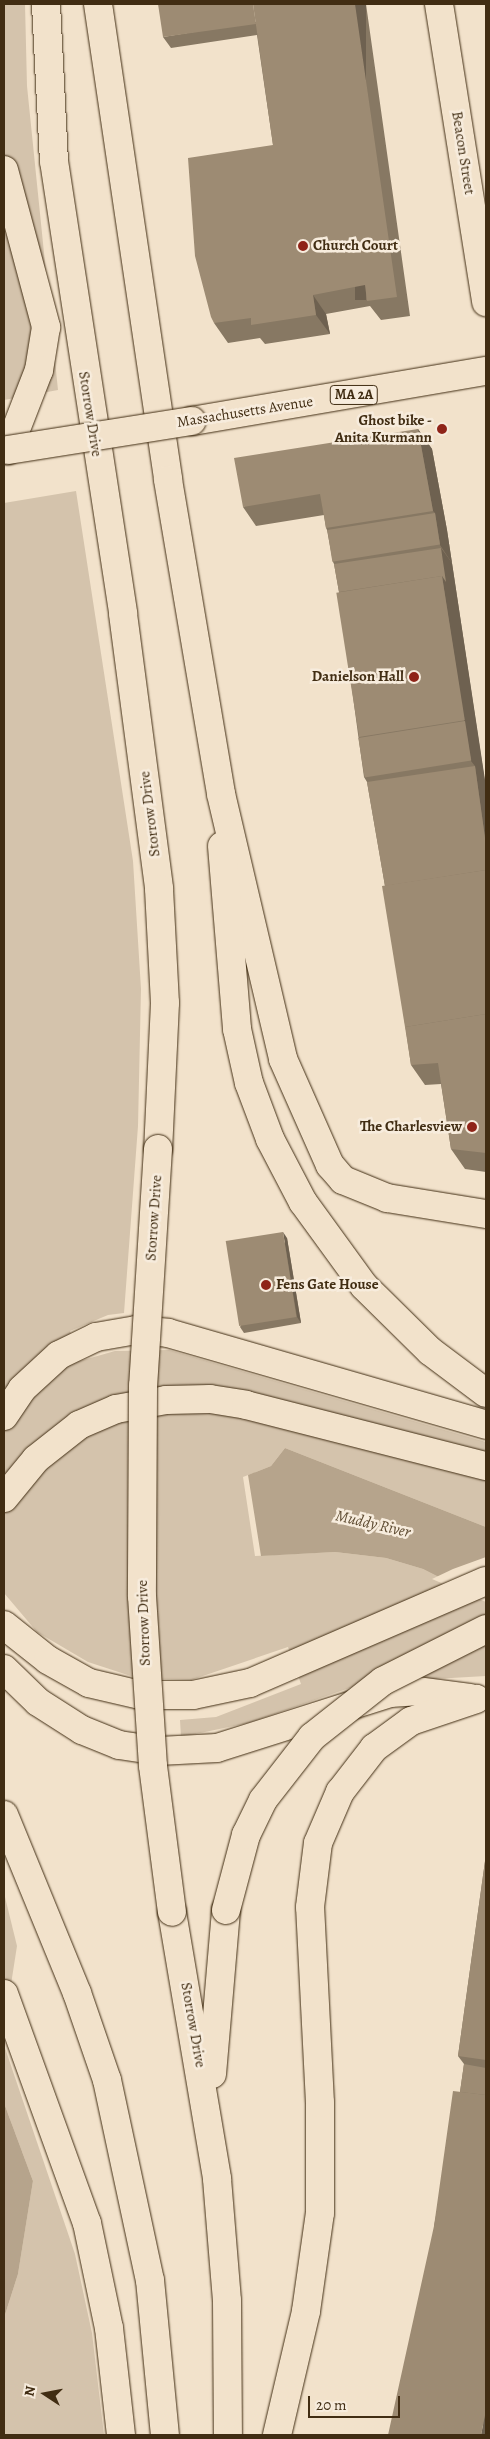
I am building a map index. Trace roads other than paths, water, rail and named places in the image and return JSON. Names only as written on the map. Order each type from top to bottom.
[{"type":"main road","name":"Storrow Drive","points":[[46,4],[58,190],[123,614],[159,889],[165,1003],[143,1386],[142,1596],[153,1766],[172,1912],[203,2083],[227,2293],[228,2435]]},
{"type":"main road","points":[[98,4],[168,480],[221,794],[284,1059],[330,1165],[348,1183],[376,1195],[486,1214]]},
{"type":"main road","name":"Beacon Street","points":[[439,4],[486,302]]},
{"type":"main road","points":[[4,170],[46,326],[39,370],[6,450]]},
{"type":"main road","name":"Massachusetts Avenue","points":[[6,450],[192,421],[486,371]]},
{"type":"main road","points":[[221,794],[233,1001],[253,1094],[303,1202],[341,1257],[395,1318],[486,1393]]},
{"type":"main road","points":[[4,1416],[22,1388],[59,1355],[96,1337],[136,1330],[168,1333],[486,1425]]},
{"type":"main road","points":[[4,1498],[25,1470],[79,1425],[116,1409],[149,1402],[226,1401],[486,1466]]},
{"type":"main road","points":[[4,1626],[76,1677],[134,1694],[212,1693],[294,1665],[486,1582]]},
{"type":"main road","points":[[208,2120],[226,1910],[246,1835],[263,1800],[312,1736],[383,1681],[486,1629]]},
{"type":"main road","points":[[4,1670],[38,1702],[90,1734],[125,1746],[171,1752],[217,1748],[390,1693],[434,1692],[481,1700]]},
{"type":"main road","points":[[277,2435],[306,2311],[320,2213],[320,2104],[310,1907],[318,1843],[340,1792],[374,1748],[411,1721],[481,1700]]},
{"type":"main road","points":[[4,1814],[77,1992],[107,2080],[150,2280],[165,2435]]},
{"type":"main road","points":[[4,1994],[87,2223],[99,2270],[117,2382],[121,2435]]},
{"type":"water","name":"Muddy River","points":[[285,1448],[486,1527],[486,1601],[423,1569],[386,1558],[335,1552],[261,1556],[248,1475],[271,1466]]},
{"type":"water","points":[[4,2103],[33,2181],[18,2274],[4,2318]]},
{"type":"place","name":"Church Court","points":[[303,246]]},
{"type":"place","name":"Ghost bike - Anita Kurmann","points":[[442,429]]},
{"type":"place","name":"Danielson Hall","points":[[414,677]]},
{"type":"place","name":"The Charlesview","points":[[472,1127]]},
{"type":"place","name":"Fens Gate House","points":[[266,1285]]}]
